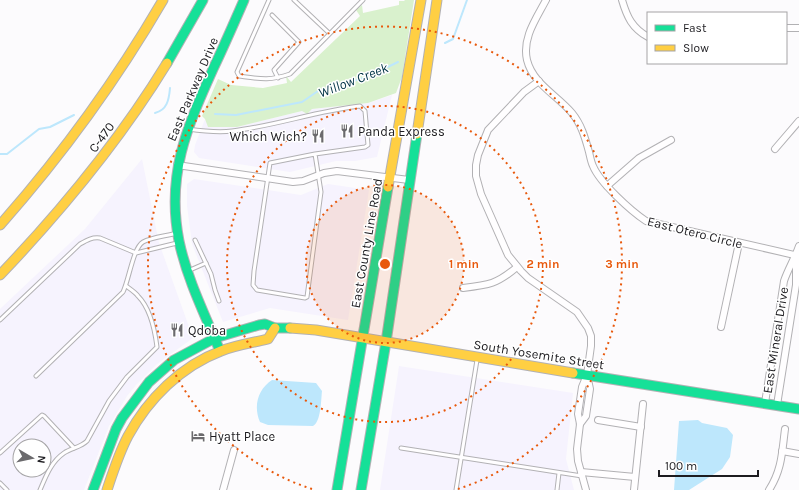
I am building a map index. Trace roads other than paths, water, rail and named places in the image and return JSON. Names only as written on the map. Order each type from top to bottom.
[{"type":"main road","name":"C-470","points":[[0,225],[43,176],[87,119],[131,53],[163,0]]},
{"type":"main road","name":"C-470","points":[[0,275],[56,214],[104,155],[136,111],[160,74],[203,0]]},
{"type":"main road","name":"East Parkway Drive","points":[[220,351],[188,271],[179,243],[174,198],[177,164],[187,129],[244,0]]},
{"type":"main road","name":"East County Line Road","points":[[337,490],[421,0]]},
{"type":"main road","points":[[361,490],[386,342],[437,0]]},
{"type":"main road","name":"South Yosemite Street","points":[[93,490],[116,429],[138,394],[149,382],[174,360],[215,338],[259,324],[265,324],[275,328],[316,330],[478,358],[799,409]]},
{"type":"main road","points":[[107,490],[128,437],[151,402],[160,392],[192,365],[220,351],[268,339],[275,328]]},
{"type":"street","name":"East Otero Circle","points":[[546,0],[528,33],[526,47],[530,69],[539,82],[571,112],[580,124],[585,135],[593,167],[607,186],[635,214],[646,221],[797,256]]},
{"type":"street","points":[[622,0],[624,9],[634,28],[647,36]]},
{"type":"street","points":[[787,28],[799,28]]},
{"type":"street","points":[[539,82],[524,92],[488,130],[478,155],[476,176],[481,194],[508,255],[528,278],[576,312],[583,319],[588,328],[591,346],[587,375],[582,387],[578,414],[580,424],[577,449],[578,461],[586,490]]},
{"type":"street","points":[[774,149],[799,121]]},
{"type":"street","points":[[607,186],[639,158],[671,140]]},
{"type":"street","points":[[177,164],[298,182],[328,172],[337,171],[409,180]]},
{"type":"street","points":[[721,327],[739,243]]},
{"type":"street","name":"East Mineral Drive","points":[[777,405],[796,285],[797,256],[799,246]]},
{"type":"street","name":"East Mineral Drive","points":[[766,403],[784,281],[789,268],[797,256]]},
{"type":"street","points":[[464,288],[493,284],[505,277],[517,267]]},
{"type":"street","points":[[634,490],[643,404]]},
{"type":"street","points":[[598,420],[641,427]]},
{"type":"street","points":[[769,490],[777,478],[785,429]]},
{"type":"street","points":[[223,490],[234,450]]},
{"type":"street","points":[[782,451],[799,454]]},
{"type":"street","points":[[582,474],[635,477]]},
{"type":"lane","points":[[269,0],[237,72],[239,76],[269,80],[290,74],[363,0]]},
{"type":"lane","points":[[294,0],[329,33]]},
{"type":"lane","points":[[272,15],[299,42],[274,70],[278,78]]},
{"type":"lane","points":[[187,129],[208,132],[231,132],[334,109],[360,106],[364,109],[367,146],[315,154],[270,163],[253,285],[257,290],[305,298],[309,292],[321,192],[315,154]]},
{"type":"lane","points":[[36,376],[120,295],[126,286],[138,247],[143,242],[177,233]]},
{"type":"lane","points":[[0,320],[80,244],[88,239],[100,238],[136,253],[179,243]]},
{"type":"lane","points":[[195,240],[211,274],[219,300]]},
{"type":"lane","points":[[188,271],[206,263]]},
{"type":"lane","points":[[40,490],[49,468],[64,453],[87,441],[108,401],[127,377],[157,347],[156,332],[144,304],[139,297],[126,286]]},
{"type":"lane","points":[[456,490],[478,358]]},
{"type":"lane","points":[[0,453],[42,415],[74,448]]},
{"type":"lane","points":[[401,448],[559,473],[582,474]]},
{"type":"lane","points":[[558,490],[559,473]]},
{"type":"lane","points":[[0,483],[7,490]]},
{"type":"water","points":[[272,380],[316,383],[322,391],[320,410],[316,424],[313,426],[268,425],[260,422],[257,410],[258,398],[263,388]]},
{"type":"water","points":[[698,420],[702,423],[727,428],[733,435],[730,457],[722,469],[689,490],[674,490],[679,421]]},
{"type":"waterway","name":"Willow Creek","points":[[445,43],[453,39],[467,0]]},
{"type":"waterway","name":"Willow Creek","points":[[215,114],[236,115],[302,102],[318,91],[367,77],[398,62]]},
{"type":"waterway","points":[[155,113],[162,110],[167,104],[170,88]]},
{"type":"waterway","name":"Willow Creek","points":[[0,154],[7,154],[39,129],[50,127],[74,115]]},
{"type":"place","name":"Panda Express","points":[[347,131]]},
{"type":"place","name":"Which Wich?","points":[[318,136]]},
{"type":"place","name":"Qdoba","points":[[177,330]]},
{"type":"place","name":"Hyatt Place","points":[[198,436]]}]
